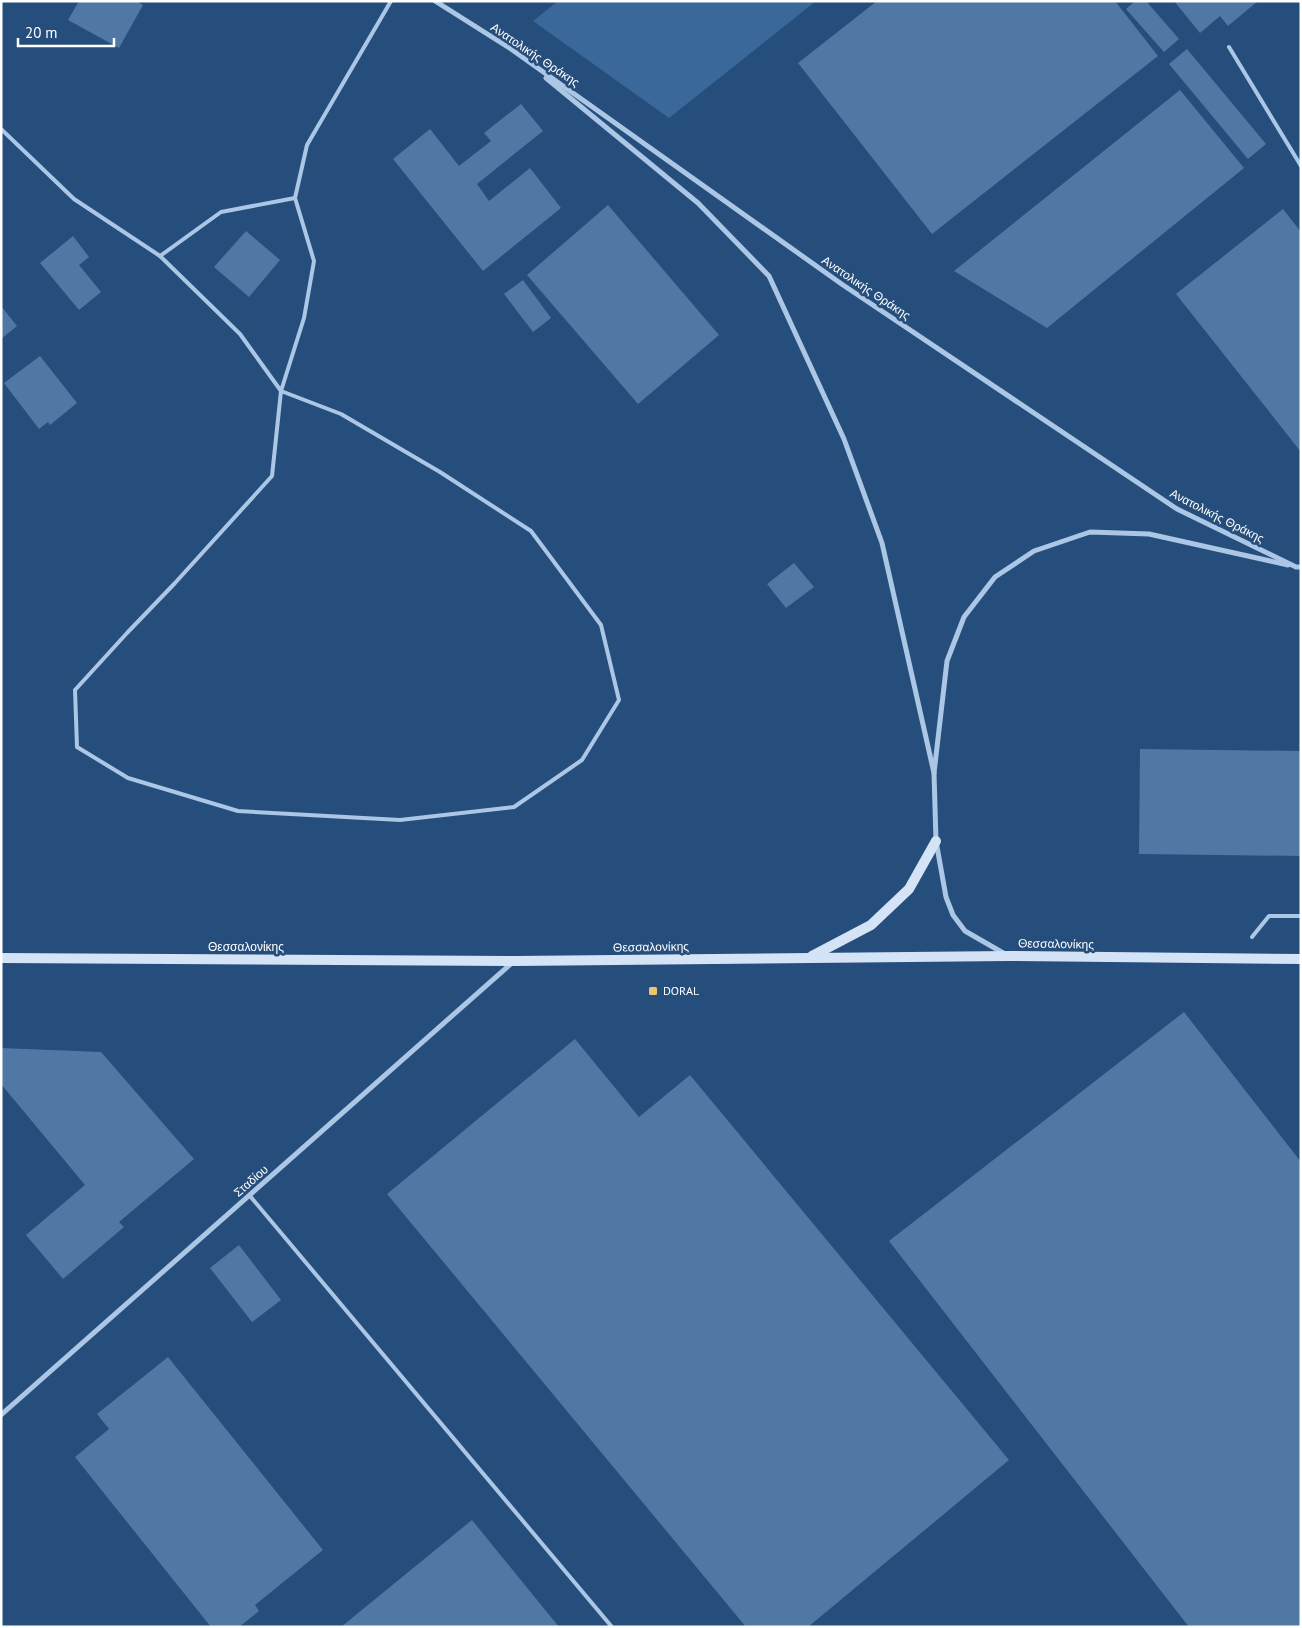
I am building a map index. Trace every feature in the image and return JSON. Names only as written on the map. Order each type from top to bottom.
[{"type":"main road","points":[[810,957],[871,925],[909,889],[936,840]]},
{"type":"main road","name":"Θεσσαλονίκης","points":[[1,958],[515,961],[1008,956],[1301,959]]},
{"type":"street","name":"Ανατολικής Θράκης","points":[[435,1],[511,49],[842,285],[1177,509],[1298,567]]},
{"type":"street","points":[[511,49],[698,203],[769,276],[844,439],[882,543],[934,773]]},
{"type":"street","points":[[1008,956],[965,930],[952,916],[946,897],[936,840],[934,773],[947,661],[964,617],[995,577],[1034,551],[1090,532],[1149,534],[1298,567]]},
{"type":"street","name":"Σταδίου","points":[[1,1415],[515,961]]},
{"type":"lane","points":[[1,129],[74,199],[160,256],[240,334],[280,391],[341,414],[440,472],[531,531],[601,625],[619,700],[582,760],[514,807],[400,820],[238,811],[128,778],[77,746],[75,690],[176,583],[272,476],[280,391],[304,318],[314,261],[295,198],[307,145],[391,1]]},
{"type":"lane","points":[[1229,47],[1301,166]]},
{"type":"lane","points":[[160,256],[221,212],[295,198]]},
{"type":"lane","points":[[1252,937],[1269,916],[1301,916]]},
{"type":"lane","points":[[250,1196],[612,1627]]},
{"type":"shaded area","points":[[558,1],[816,1],[669,118],[533,21]]},
{"type":"building","points":[[79,1],[136,1],[143,5],[119,48],[68,20]]},
{"type":"building","points":[[877,1],[1115,1],[1158,56],[932,234],[798,63]]},
{"type":"building","points":[[1135,1],[1146,1],[1179,39],[1164,52],[1126,9]]},
{"type":"building","points":[[1174,1],[1258,1],[1228,26],[1220,16],[1200,33]]},
{"type":"building","points":[[1187,49],[1266,144],[1248,159],[1169,64]]},
{"type":"building","points":[[1180,90],[1244,168],[1047,328],[954,271]]},
{"type":"building","points":[[521,104],[543,131],[477,184],[489,201],[530,168],[561,208],[483,271],[393,159],[430,129],[459,166],[491,141],[484,133]]},
{"type":"building","points":[[608,205],[719,335],[638,404],[527,275]]},
{"type":"building","points":[[1283,209],[1301,232],[1301,452],[1176,294]]},
{"type":"building","points":[[246,231],[280,260],[249,297],[214,267]]},
{"type":"building","points":[[73,236],[89,257],[79,265],[101,292],[79,310],[40,263]]},
{"type":"building","points":[[523,280],[551,318],[533,332],[504,294]]},
{"type":"building","points":[[1,306],[17,326],[1,339]]},
{"type":"building","points":[[40,356],[77,403],[50,425],[48,422],[39,429],[4,383]]},
{"type":"building","points":[[794,563],[814,587],[786,608],[767,584]]},
{"type":"building","points":[[1140,749],[1301,751],[1301,856],[1139,854]]},
{"type":"building","points":[[1184,1012],[1301,1162],[1301,1627],[1189,1627],[889,1241]]},
{"type":"building","points":[[575,1039],[639,1117],[690,1075],[1009,1460],[808,1627],[746,1627],[387,1194]]},
{"type":"building","points":[[1,1048],[101,1052],[194,1159],[119,1222],[124,1227],[63,1279],[26,1235],[85,1185],[1,1084]]},
{"type":"building","points":[[239,1245],[281,1300],[252,1322],[210,1268]]},
{"type":"building","points":[[168,1357],[323,1550],[255,1605],[259,1611],[239,1627],[211,1627],[75,1457],[109,1429],[97,1414]]},
{"type":"building","points":[[472,1520],[559,1627],[341,1627]]},
{"type":"place","name":"DORAL","points":[[653,991]]}]
